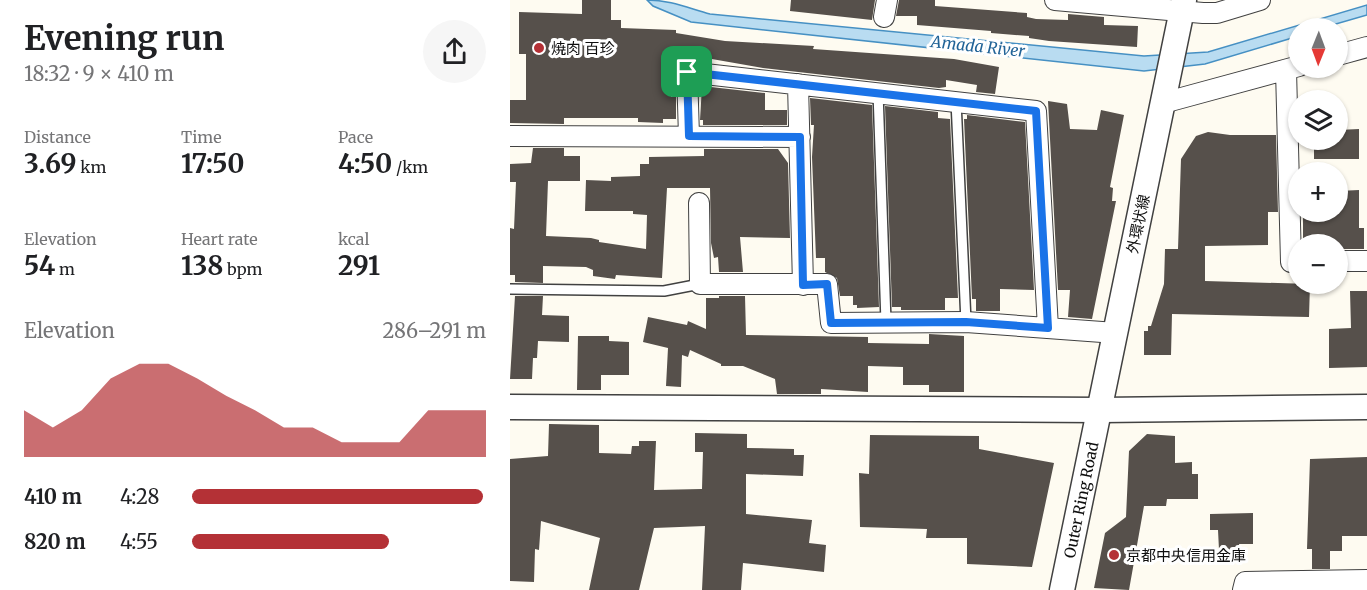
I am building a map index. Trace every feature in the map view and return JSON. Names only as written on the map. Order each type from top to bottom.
[{"type":"street","points":[[1055,0],[1183,6],[1216,13],[1260,0]]},
{"type":"street","name":"外環状線","points":[[1101,410],[1183,6]]},
{"type":"street","points":[[1348,53],[1367,47]]},
{"type":"street","points":[[1163,103],[1288,69]]},
{"type":"street","points":[[689,136],[687,72],[1036,111],[1048,328]]},
{"type":"street","points":[[1291,234],[1292,78]]},
{"type":"street","points":[[798,84],[803,285]]},
{"type":"street","points":[[510,136],[800,137]]},
{"type":"street","points":[[699,203],[700,284],[827,284],[831,323],[966,322],[1116,333]]},
{"type":"street","points":[[1348,261],[1367,261]]},
{"type":"street","points":[[510,407],[1101,410],[1367,407]]},
{"type":"street","name":"Outer Ring Road","points":[[1062,590],[1101,410]]},
{"type":"street","points":[[1243,590],[1245,582],[1367,580]]},
{"type":"lane","points":[[878,92],[886,322]]},
{"type":"lane","points":[[956,101],[966,322]]},
{"type":"lane","points":[[510,289],[664,291],[700,284]]},
{"type":"water","name":"Amada River","points":[[647,0],[671,3],[710,14],[1144,56],[1208,52],[1288,28],[1288,39],[1205,64],[1144,71],[691,22],[653,6]]},
{"type":"water","points":[[1367,5],[1367,15],[1348,20],[1348,18],[1323,18]]},
{"type":"building","points":[[582,0],[611,0],[611,20],[621,20],[621,28],[676,30],[676,33],[725,41],[814,46],[813,49],[954,59],[999,67],[995,94],[976,92],[977,85],[946,80],[946,87],[939,88],[763,68],[672,52],[671,97],[676,97],[676,119],[663,119],[663,123],[638,122],[638,118],[564,118],[564,124],[510,123],[510,100],[526,100],[526,54],[519,54],[519,12],[582,14]]},
{"type":"building","points":[[791,0],[875,0],[872,20],[790,11]]},
{"type":"building","points":[[899,0],[935,0],[935,6],[1027,13],[1027,17],[1036,19],[1068,20],[1068,14],[1104,17],[1104,25],[1138,26],[1137,47],[1049,41],[1029,38],[1029,36],[991,33],[991,31],[917,25],[917,16],[896,16]]},
{"type":"building","points":[[702,86],[765,93],[765,110],[787,110],[787,125],[703,125],[703,120],[700,120]]},
{"type":"building","points":[[810,98],[872,105],[879,307],[857,308],[857,305],[853,305],[853,296],[840,296],[837,278],[825,272],[825,258],[816,258],[812,157],[814,125],[811,125]]},
{"type":"building","points":[[1048,101],[1067,104],[1070,129],[1097,130],[1101,110],[1124,115],[1110,187],[1113,188],[1112,201],[1116,201],[1092,319],[1068,317],[1070,290],[1058,290]]},
{"type":"building","points":[[885,106],[938,112],[938,118],[950,119],[958,298],[945,298],[945,310],[901,310],[901,307],[892,307]]},
{"type":"building","points":[[967,115],[1025,122],[1034,290],[1000,289],[1000,311],[976,311],[976,299],[972,299],[964,119],[967,119]]},
{"type":"building","points":[[1359,129],[1359,159],[1314,159],[1314,150],[1348,150],[1348,130]]},
{"type":"building","points":[[1208,132],[1230,135],[1276,135],[1278,212],[1268,212],[1268,245],[1205,246],[1205,281],[1288,283],[1288,294],[1310,294],[1309,317],[1172,314],[1171,355],[1144,355],[1144,331],[1148,331],[1148,326],[1151,326],[1164,284],[1165,249],[1178,249],[1181,159],[1196,136]]},
{"type":"building","points":[[533,148],[564,148],[564,156],[580,156],[580,181],[548,181],[546,236],[591,238],[599,242],[646,249],[647,215],[633,214],[633,211],[585,211],[586,180],[611,181],[611,177],[640,176],[640,164],[649,164],[649,157],[704,156],[704,149],[778,149],[788,163],[790,238],[740,237],[743,272],[719,272],[718,257],[714,258],[711,243],[710,188],[667,188],[662,278],[616,275],[615,279],[593,276],[593,270],[586,267],[543,266],[543,283],[515,282],[515,275],[510,275],[510,228],[514,229],[516,182],[510,182],[510,164],[531,163]]},
{"type":"building","points":[[1359,190],[1359,228],[1364,228],[1364,249],[1348,249],[1348,234],[1303,234],[1303,222],[1348,222],[1348,191]]},
{"type":"building","points":[[1350,291],[1367,291],[1367,367],[1329,368],[1329,329],[1351,328]]},
{"type":"building","points":[[515,296],[543,296],[542,315],[569,316],[569,342],[538,341],[537,358],[533,358],[532,379],[510,379]]},
{"type":"building","points":[[719,296],[745,296],[746,335],[868,337],[868,343],[929,344],[929,334],[964,336],[964,392],[929,392],[929,385],[903,385],[903,367],[868,366],[868,392],[821,389],[821,394],[777,394],[775,379],[743,366],[721,366],[690,350],[688,357],[682,355],[681,387],[666,386],[668,348],[643,342],[648,317],[687,325],[688,321],[706,329],[706,298],[719,298]]},
{"type":"building","points":[[578,336],[609,336],[609,341],[629,342],[629,375],[601,375],[601,390],[577,390]]},
{"type":"building","points":[[549,424],[599,425],[599,453],[631,454],[632,446],[639,446],[639,441],[656,441],[654,490],[702,489],[703,452],[695,452],[695,433],[747,434],[747,448],[794,449],[794,455],[804,455],[803,476],[746,474],[746,514],[812,520],[809,543],[826,545],[824,572],[743,563],[741,590],[702,590],[705,526],[654,528],[639,590],[589,590],[600,538],[541,521],[539,550],[535,549],[534,582],[510,581],[510,459],[548,456]]},
{"type":"building","points":[[1147,434],[1175,436],[1175,463],[1192,462],[1192,474],[1198,474],[1198,499],[1167,499],[1166,506],[1144,506],[1129,590],[1094,588],[1105,533],[1126,517],[1129,451]]},
{"type":"building","points":[[870,435],[979,436],[979,449],[1054,463],[1032,567],[967,564],[967,538],[926,538],[927,529],[860,527],[859,473],[869,474]]},
{"type":"building","points":[[1367,457],[1367,536],[1342,536],[1342,551],[1330,551],[1330,569],[1312,569],[1312,549],[1307,549],[1310,459]]},
{"type":"building","points":[[1253,513],[1253,544],[1239,544],[1240,550],[1219,550],[1218,530],[1210,530],[1210,514]]},
{"type":"place","name":"焼肉 百珍","points":[[539,48]]},
{"type":"place","name":"京都中央信用金庫","points":[[1114,555]]},
{"type":"route","points":[[687,72],[1036,111],[1048,328],[966,322],[831,323],[827,284],[803,285],[800,137],[689,136],[687,72]]}]
